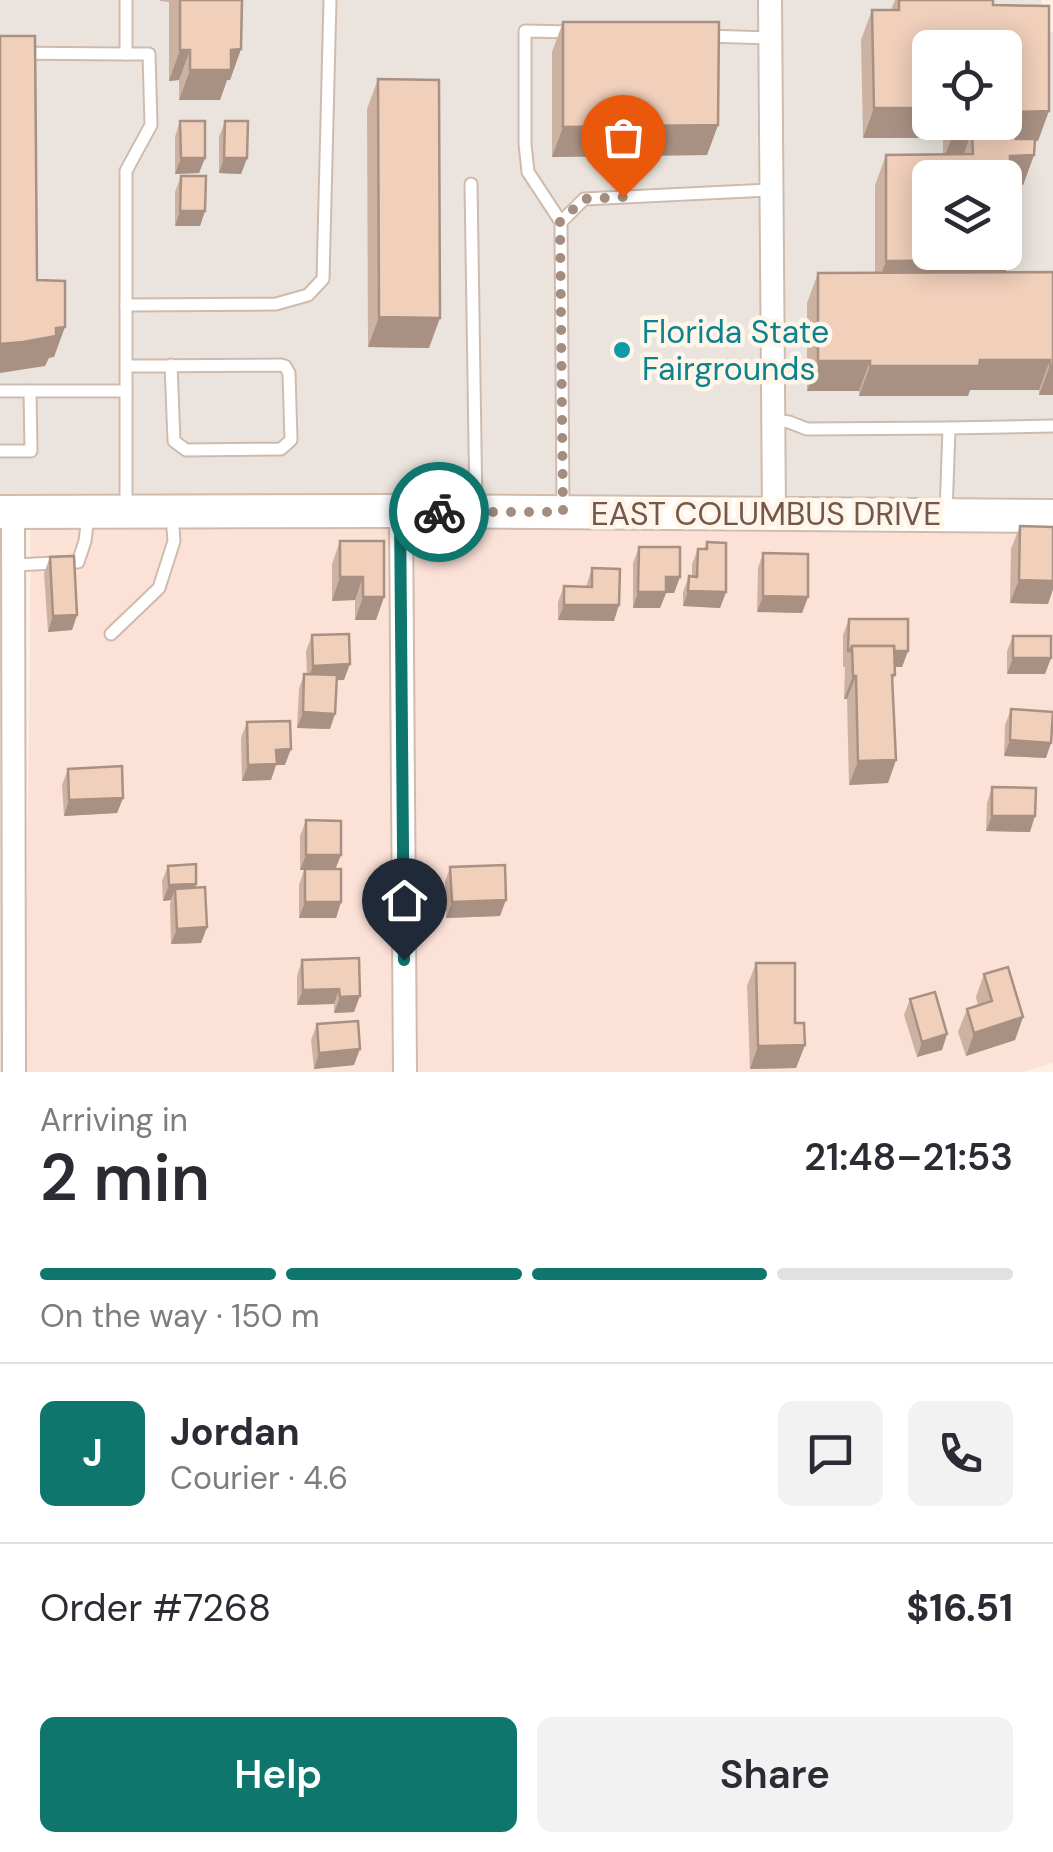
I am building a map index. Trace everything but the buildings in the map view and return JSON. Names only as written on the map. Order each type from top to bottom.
[{"type":"main road","name":"EAST COLUMBUS DRIVE","points":[[7,512],[1053,516]]},
{"type":"street","points":[[770,0],[774,514]]},
{"type":"street","points":[[400,511],[405,1072]]},
{"type":"street","points":[[7,512],[13,565],[14,1072]]},
{"type":"lane","points":[[126,0],[126,54]]},
{"type":"lane","points":[[126,305],[276,304],[308,295],[323,279],[330,0]]},
{"type":"lane","points":[[563,512],[560,222],[528,172],[525,31],[584,33]]},
{"type":"lane","points":[[701,36],[770,38]]},
{"type":"lane","points":[[0,53],[149,54],[150,125],[126,171],[126,512]]},
{"type":"lane","points":[[471,184],[476,512]]},
{"type":"lane","points":[[560,222],[584,199],[772,190]]},
{"type":"lane","points":[[127,366],[171,365],[284,366],[289,390],[288,445],[281,449],[186,450],[178,446],[174,441],[171,365]]},
{"type":"lane","points":[[0,392],[126,392]]},
{"type":"lane","points":[[0,450],[31,451],[30,392]]},
{"type":"lane","points":[[774,420],[806,429],[1053,426]]},
{"type":"lane","points":[[946,516],[948,428]]},
{"type":"lane","points":[[13,565],[78,562],[89,512]]},
{"type":"lane","points":[[111,634],[159,588],[174,541],[171,512]]},
{"type":"shaded area","points":[[0,0],[759,0],[763,502],[0,500]]},
{"type":"shaded area","points":[[781,0],[1041,0],[1047,31],[1053,32],[1053,504],[785,502]]},
{"type":"shaded area","points":[[390,524],[394,1072],[25,1072],[31,525]]},
{"type":"shaded area","points":[[411,524],[1053,529],[1053,1063],[1023,1072],[416,1072]]},
{"type":"shaded area","points":[[2,525],[3,1072],[0,1072]]},
{"type":"way so far","points":[[439,512],[563,512],[560,222],[584,199],[623,197]]},
{"type":"place","name":"Florida State Fairgrounds","points":[[622,350]]},
{"type":"route","points":[[404,960],[400,511],[439,512]]}]
